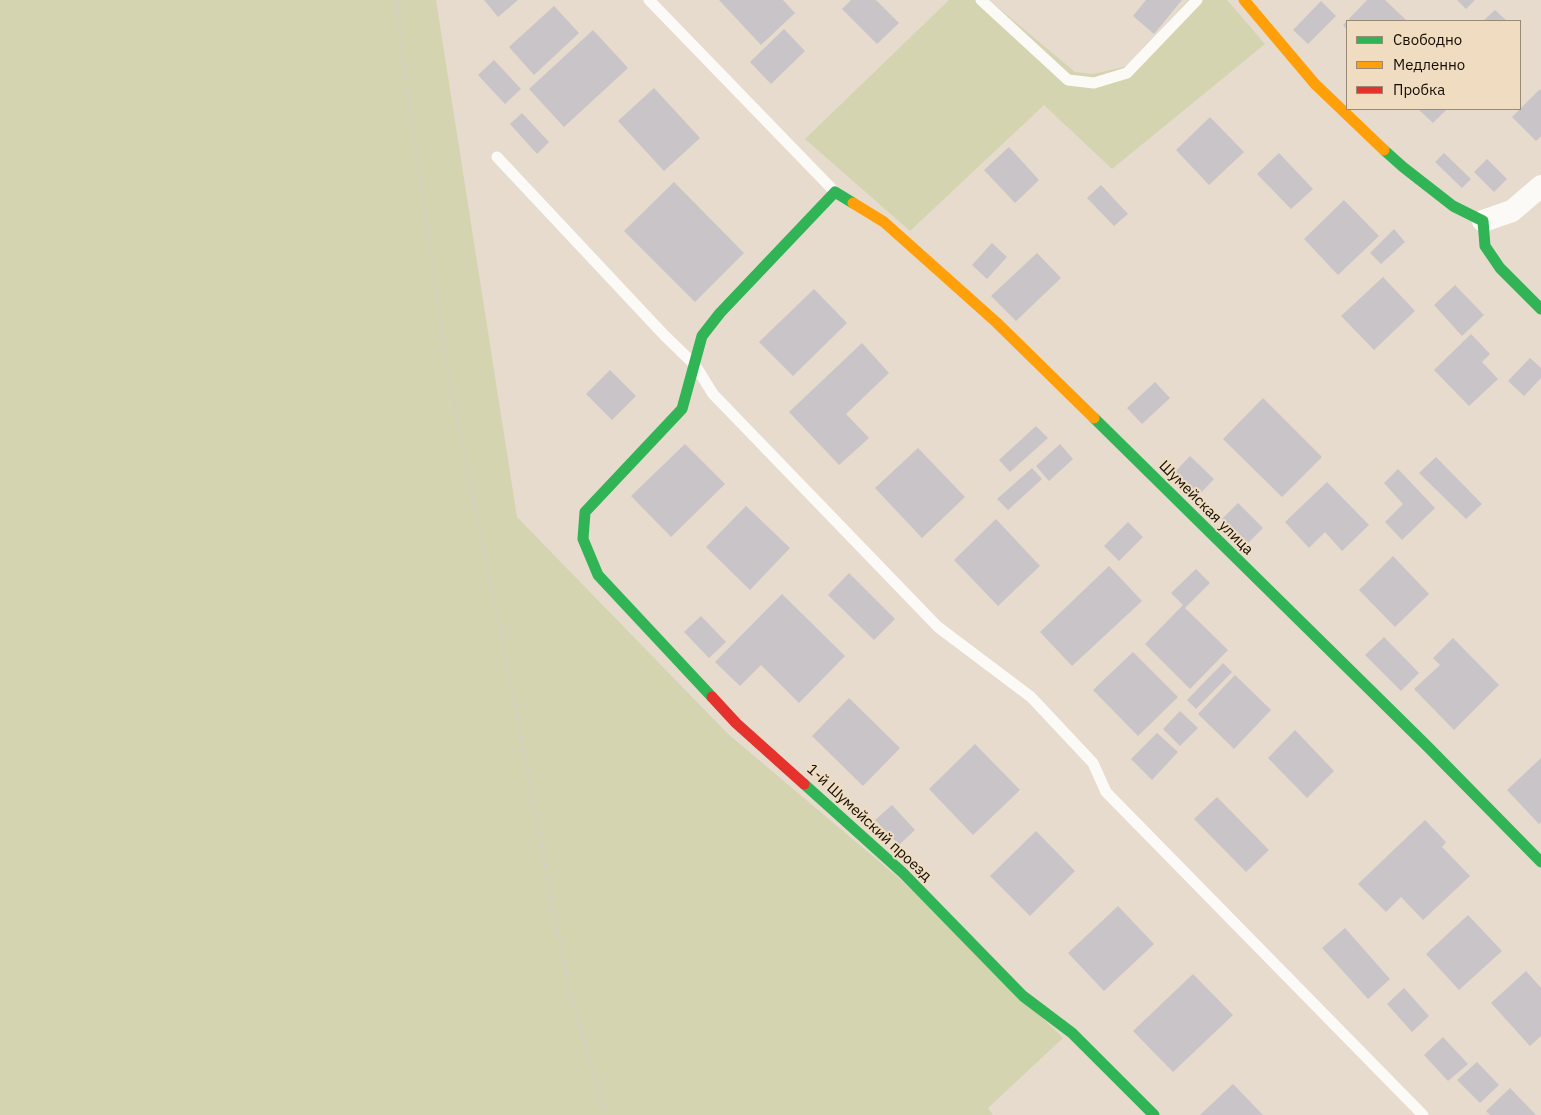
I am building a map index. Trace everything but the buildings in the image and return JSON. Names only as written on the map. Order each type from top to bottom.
[{"type":"street","points":[[1244,0],[1315,84],[1403,167],[1453,206],[1483,221],[1512,211],[1541,186]]},
{"type":"street","points":[[695,365],[702,336],[720,313],[836,192]]},
{"type":"street","name":"Шумейская улица","points":[[836,192],[884,222],[996,322],[1420,739],[1541,862]]},
{"type":"street","points":[[1483,221],[1485,246],[1500,268],[1541,309]]},
{"type":"street","name":"1-й Шумейский проезд","points":[[695,365],[682,409],[585,512],[583,539],[598,575],[736,723],[904,873],[1023,996],[1072,1033],[1154,1115]]},
{"type":"lane","points":[[649,0],[836,192]]},
{"type":"lane","points":[[981,0],[1068,80],[1094,83],[1127,73],[1197,0]]},
{"type":"lane","points":[[497,157],[665,336],[695,365],[713,394],[938,627],[1031,697],[1093,763],[1106,792],[1423,1115]]},
{"type":"path","points":[[397,0],[402,55],[451,388],[513,694],[568,985],[606,1115]]},
{"type":"green space","points":[[0,0],[436,0],[517,517],[728,734],[900,879],[1063,1038],[988,1108],[993,1115],[0,1115]]},
{"type":"green space","points":[[949,0],[989,0],[1075,72],[1093,74],[1128,66],[1188,0],[1227,0],[1265,44],[1112,169],[1044,105],[910,231],[805,139]]},
{"type":"traffic: fast","points":[[1384,150],[1453,206],[1483,221],[1485,246],[1500,268],[1541,309]]},
{"type":"traffic: fast","points":[[712,697],[598,575],[583,539],[585,512],[682,409],[702,336],[720,313],[835,192],[853,203]]},
{"type":"traffic: fast","points":[[1094,418],[1427,746],[1541,862]]},
{"type":"traffic: fast","points":[[804,784],[903,873],[1023,996],[1072,1033],[1154,1115]]},
{"type":"traffic: slow","points":[[1244,0],[1315,84],[1384,150]]},
{"type":"traffic: slow","points":[[853,203],[884,222],[996,322],[1094,418]]},
{"type":"traffic: jam","points":[[712,697],[736,723],[804,784]]}]
